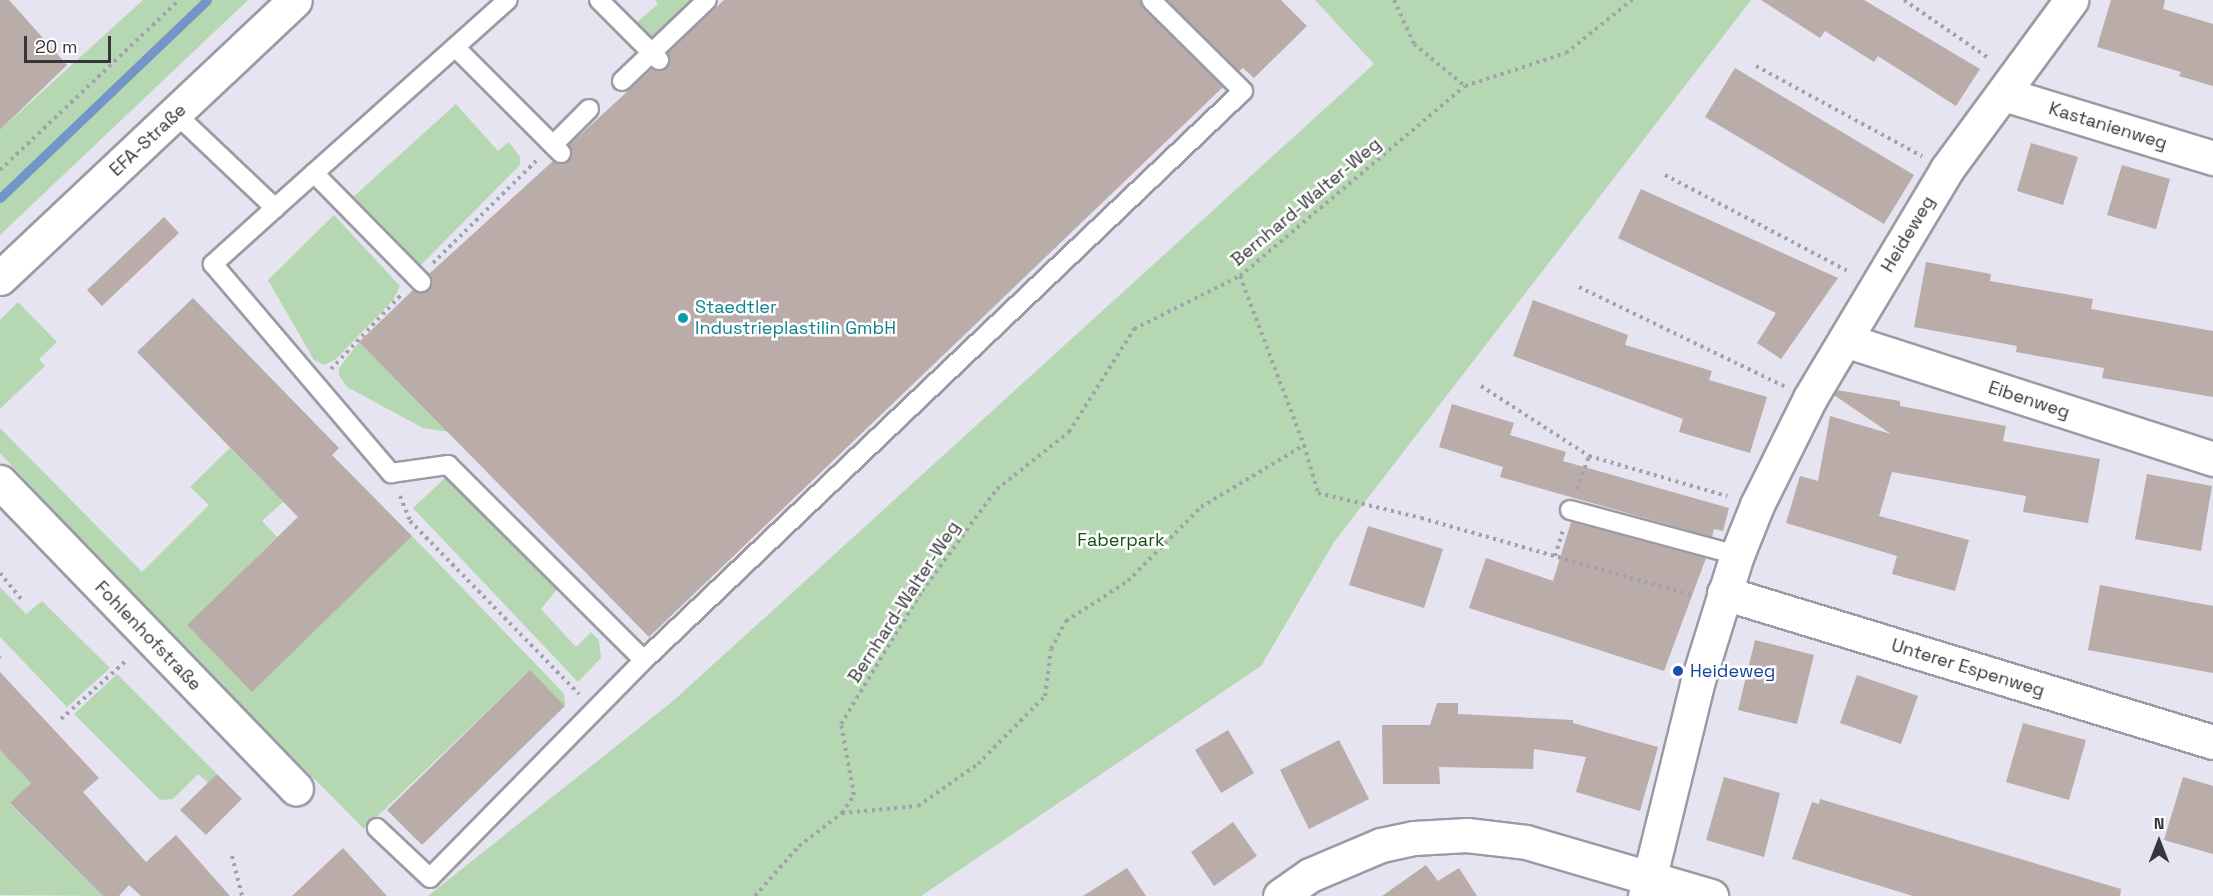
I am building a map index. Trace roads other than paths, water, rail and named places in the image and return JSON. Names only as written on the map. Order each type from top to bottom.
[{"type":"street","name":"EFA-Straße","points":[[0,278],[294,0]]},
{"type":"street","name":"Heideweg","points":[[1647,887],[1722,598],[1757,505],[1810,398],[1947,169],[2071,0]]},
{"type":"street","name":"Kastanienweg","points":[[2010,86],[2213,158]]},
{"type":"street","name":"Eibenweg","points":[[1845,340],[2213,459]]},
{"type":"street","name":"Fohlenhofstraße","points":[[0,482],[296,789]]},
{"type":"street","name":"Unterer Espenweg","points":[[1722,598],[2213,742]]},
{"type":"street","points":[[1280,896],[1349,856],[1381,845],[1425,837],[1467,835],[1526,842],[1647,887],[1711,896]]},
{"type":"lane","points":[[508,0],[213,264],[391,473],[448,465],[644,660]]},
{"type":"lane","points":[[598,0],[656,57]]},
{"type":"lane","points":[[622,81],[656,57],[707,0]]},
{"type":"lane","points":[[377,828],[430,878],[644,660],[1243,91],[1151,0]]},
{"type":"lane","points":[[455,47],[557,149],[589,109]]},
{"type":"lane","points":[[176,114],[275,208]]},
{"type":"lane","points":[[314,173],[421,282]]},
{"type":"lane","points":[[1570,510],[1737,555]]},
{"type":"waterway","points":[[0,198],[207,0]]},
{"type":"place","name":"Staedtler Industrieplastilin GmbH","points":[[683,318]]},
{"type":"place","name":"Heideweg","points":[[1678,671]]},
{"type":"park label","name":"Faberpark","points":[[1121,540]]}]
